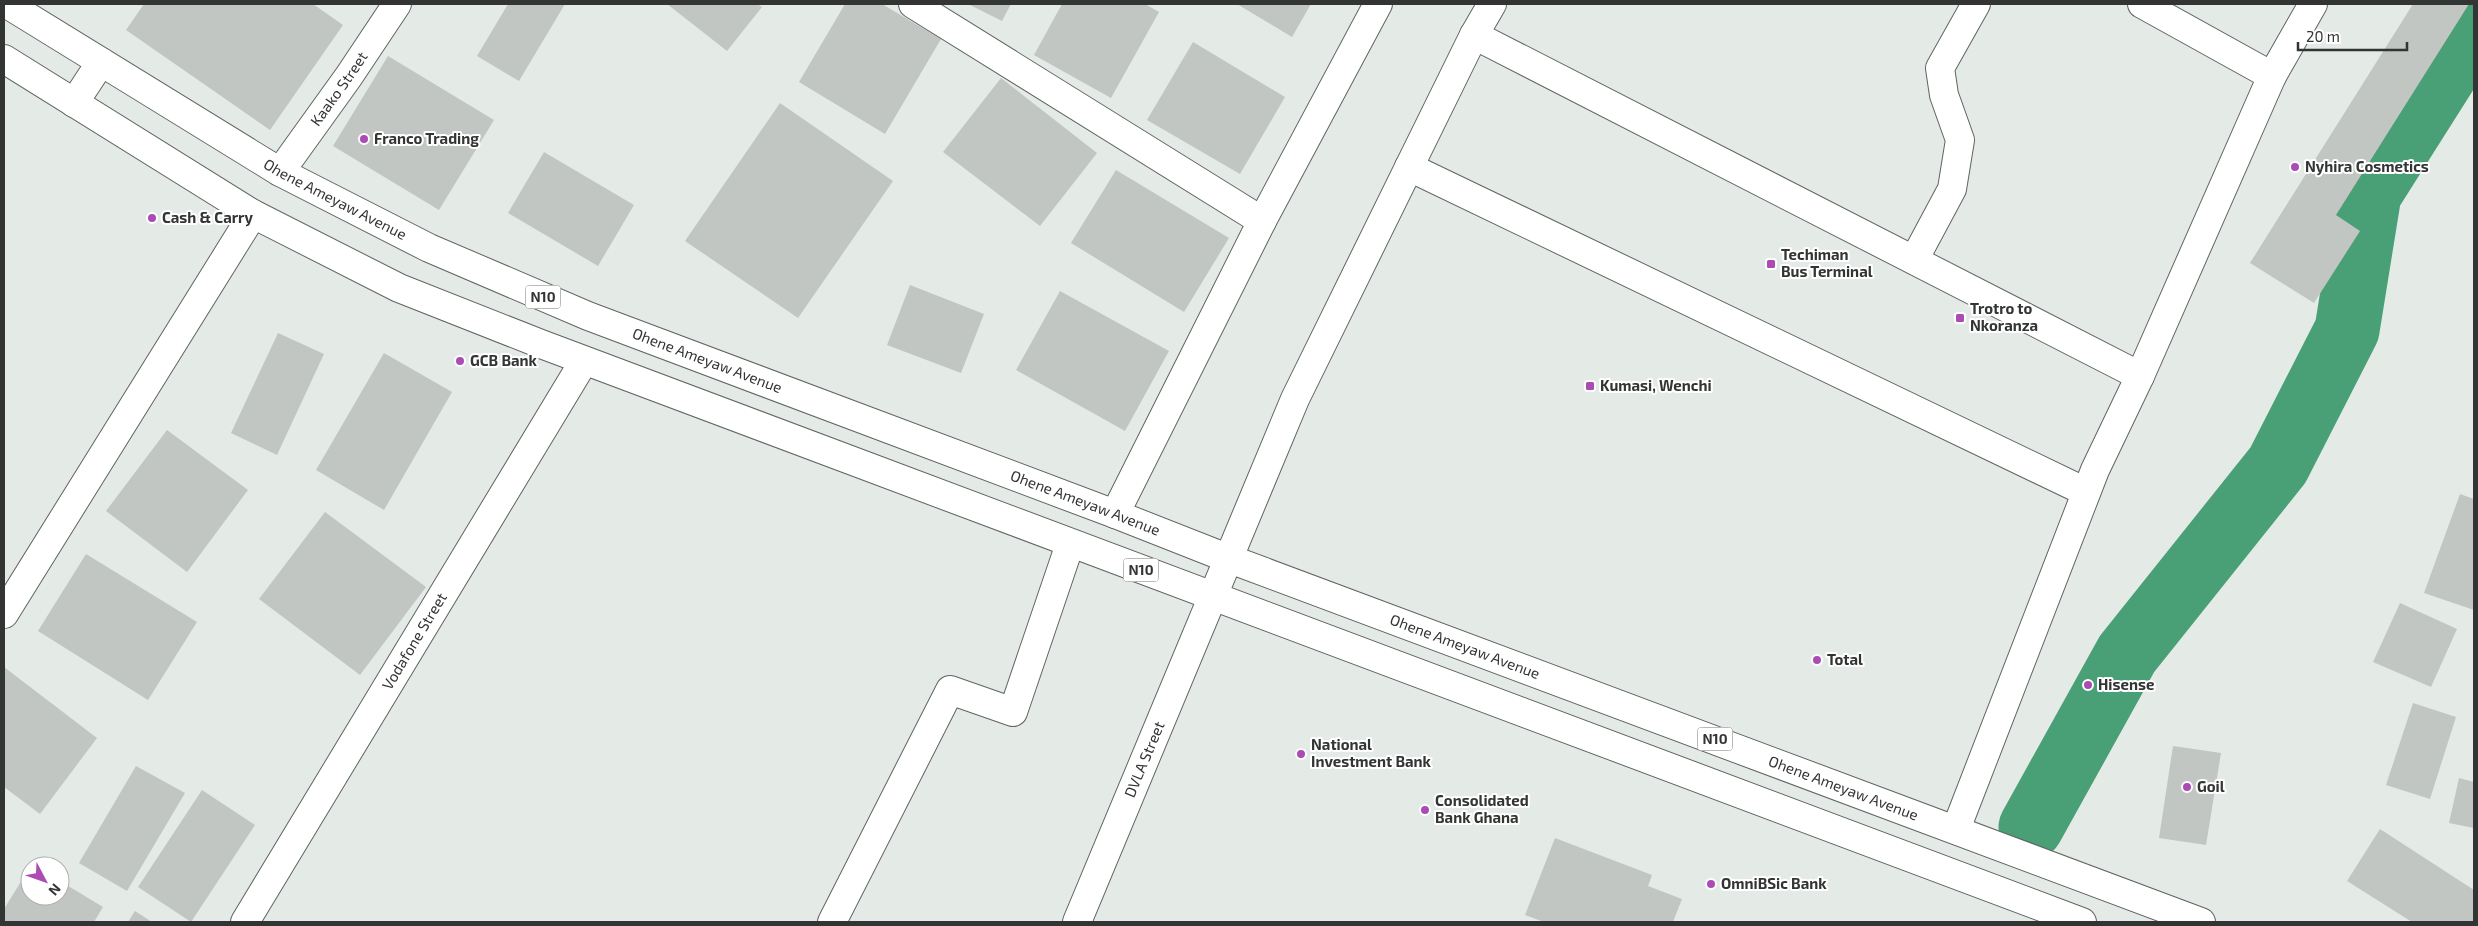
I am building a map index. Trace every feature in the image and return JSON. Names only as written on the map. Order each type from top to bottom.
[{"type":"main road","name":"Ohene Ameyaw Avenue","points":[[7,4],[280,172],[429,248],[588,316],[1227,558],[2201,922]]},
{"type":"main road","name":"Kaako Street","points":[[280,172],[349,76],[396,4]]},
{"type":"main road","points":[[913,4],[1262,220]]},
{"type":"main road","points":[[1115,514],[1262,220],[1378,4]]},
{"type":"main road","name":"DVLA Street","points":[[1077,922],[1227,558],[1295,399],[1474,35],[1492,4]]},
{"type":"main road","points":[[1914,260],[1952,189],[1960,140],[1944,95],[1940,68],[1976,4]]},
{"type":"main road","points":[[2142,4],[2272,76]]},
{"type":"main road","points":[[1956,829],[2086,492],[2140,376],[2272,76],[2313,4]]},
{"type":"main road","points":[[1474,35],[2140,376]]},
{"type":"main road","name":"N10","points":[[4,59],[254,214],[399,288],[1070,544],[2081,922]]},
{"type":"main road","points":[[74,103],[101,62]]},
{"type":"main road","points":[[1409,167],[2086,492]]},
{"type":"main road","points":[[4,614],[254,214]]},
{"type":"main road","name":"Vodafone Street","points":[[245,922],[584,360]]},
{"type":"main road","points":[[832,922],[950,690],[1014,712],[1070,544]]},
{"type":"main road","points":[[1641,758],[1660,719]]},
{"type":"main road","points":[[1818,823],[1836,784]]},
{"type":"main road","points":[[2081,922],[2097,882]]},
{"type":"building","points":[[144,4],[313,4],[343,25],[270,130],[126,30]]},
{"type":"building","points":[[508,4],[565,4],[519,81],[477,56]]},
{"type":"building","points":[[667,4],[757,4],[762,7],[727,51]]},
{"type":"building","points":[[845,4],[882,4],[941,39],[885,134],[799,82]]},
{"type":"building","points":[[968,4],[1011,4],[1002,21]]},
{"type":"building","points":[[1062,4],[1145,4],[1159,12],[1111,98],[1034,55]]},
{"type":"building","points":[[1237,4],[1311,4],[1292,37]]},
{"type":"building","points":[[2413,4],[2469,4],[2336,215],[2360,231],[2314,303],[2250,263]]},
{"type":"building","points":[[1193,42],[1285,97],[1240,174],[1147,120]]},
{"type":"building","points":[[388,56],[494,120],[439,210],[333,146]]},
{"type":"building","points":[[1001,78],[1097,153],[1040,226],[943,152]]},
{"type":"building","points":[[780,103],[893,181],[798,318],[685,241]]},
{"type":"building","points":[[544,152],[634,205],[598,266],[508,213]]},
{"type":"building","points":[[1116,170],[1229,238],[1184,312],[1071,243]]},
{"type":"building","points":[[910,285],[984,314],[961,373],[887,345]]},
{"type":"building","points":[[1060,291],[1169,351],[1125,431],[1016,370]]},
{"type":"building","points":[[278,333],[324,354],[277,455],[231,433]]},
{"type":"building","points":[[384,353],[452,392],[384,510],[316,470]]},
{"type":"building","points":[[167,430],[248,490],[187,572],[106,511]]},
{"type":"building","points":[[2460,494],[2474,499],[2474,610],[2424,593]]},
{"type":"building","points":[[325,512],[426,587],[360,675],[259,599]]},
{"type":"building","points":[[86,554],[197,622],[148,700],[38,631]]},
{"type":"building","points":[[2400,603],[2457,629],[2431,687],[2373,662]]},
{"type":"building","points":[[4,667],[97,738],[40,814],[4,787]]},
{"type":"building","points":[[2413,703],[2456,717],[2430,799],[2386,785]]},
{"type":"building","points":[[2173,746],[2221,753],[2206,845],[2159,838]]},
{"type":"building","points":[[136,766],[185,793],[127,891],[79,863]]},
{"type":"building","points":[[2459,778],[2474,782],[2474,828],[2449,823]]},
{"type":"building","points":[[202,790],[255,825],[191,922],[138,887]]},
{"type":"building","points":[[2380,829],[2474,890],[2474,922],[2412,922],[2347,881]]},
{"type":"building","points":[[1555,838],[1652,875],[1648,886],[1682,899],[1673,922],[1544,922],[1525,915]]},
{"type":"building","points":[[20,883],[20,906],[70,906],[70,887],[103,907],[94,922],[4,922],[4,909]]},
{"type":"building","points":[[135,911],[152,922],[128,922]]},
{"type":"waterway","points":[[2031,827],[2127,654],[2278,465],[2347,330],[2369,194],[2474,28]]},
{"type":"place","name":"Franco Trading","points":[[364,139]]},
{"type":"place","name":"Nyhira Cosmetics","points":[[2295,167]]},
{"type":"place","name":"Cash & Carry","points":[[152,218]]},
{"type":"place","name":"Techiman Bus Terminal","points":[[1771,264]]},
{"type":"place","name":"Trotro to Nkoranza","points":[[1960,318]]},
{"type":"place","name":"GCB Bank","points":[[460,361]]},
{"type":"place","name":"Kumasi, Wenchi","points":[[1590,386]]},
{"type":"place","name":"Total","points":[[1817,660]]},
{"type":"place","name":"Hisense","points":[[2088,685]]},
{"type":"place","name":"National Investment Bank","points":[[1301,754]]},
{"type":"place","name":"Goil","points":[[2187,787]]},
{"type":"place","name":"Consolidated Bank Ghana","points":[[1425,810]]},
{"type":"place","name":"OmniBSic Bank","points":[[1711,884]]}]
